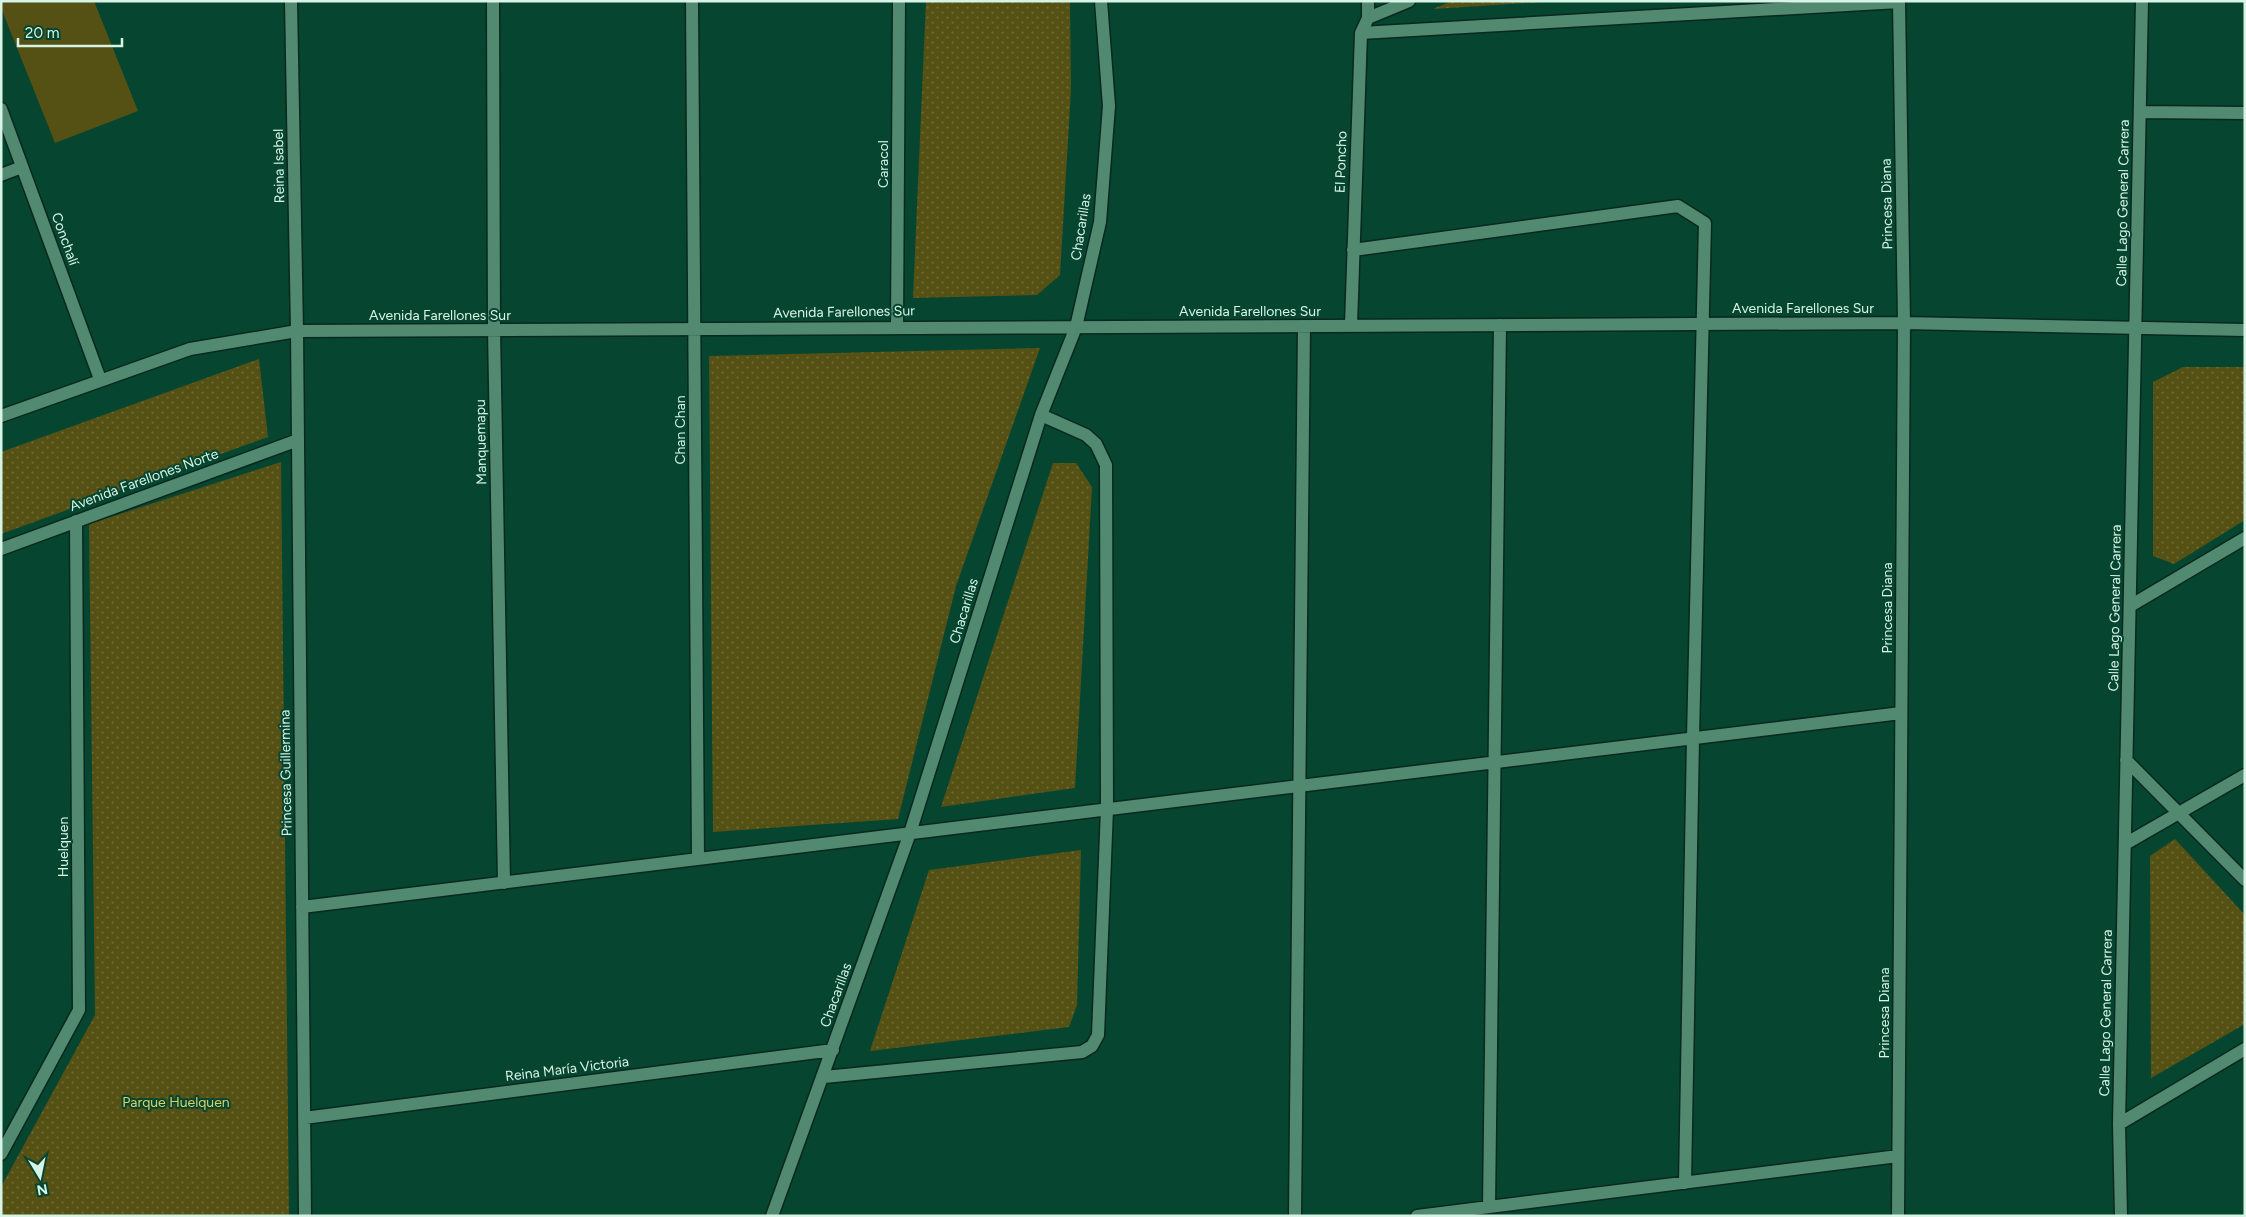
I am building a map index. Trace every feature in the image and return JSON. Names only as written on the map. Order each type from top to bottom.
[{"type":"street","name":"Reina Isabel","points":[[291,1],[297,331]]},
{"type":"street","name":"Manquemapu","points":[[493,1],[494,330],[504,883]]},
{"type":"street","name":"Chan Chan","points":[[692,1],[698,859]]},
{"type":"street","name":"Caracol","points":[[897,326],[899,1]]},
{"type":"street","name":"Chacarillas","points":[[772,1216],[910,833],[1041,414],[1076,327],[1101,212],[1109,106],[1101,1]]},
{"type":"street","name":"El Poncho","points":[[1351,325],[1361,32],[1368,18],[1368,1]]},
{"type":"street","points":[[1368,18],[1409,1]]},
{"type":"street","name":"Calle Lago General Carrera","points":[[2121,1216],[2119,1124],[2142,1]]},
{"type":"street","points":[[1361,32],[1898,2]]},
{"type":"street","name":"Princesa Diana","points":[[1898,2],[1904,323],[1898,1216]]},
{"type":"street","name":"Conchalí","points":[[1,109],[100,379]]},
{"type":"street","points":[[2140,112],[2245,113]]},
{"type":"street","points":[[1,175],[22,167]]},
{"type":"street","points":[[1353,250],[1678,206],[1705,223],[1692,738],[1685,1183]]},
{"type":"street","name":"Avenida Farellones Sur","points":[[1,416],[100,379],[190,349],[297,331],[897,326],[1076,327],[1904,323],[2245,330]]},
{"type":"street","points":[[1489,1207],[1500,325]]},
{"type":"street","points":[[1295,1216],[1304,326]]},
{"type":"street","name":"Princesa Guillermina","points":[[297,331],[305,1216]]},
{"type":"street","points":[[824,1076],[1082,1052],[1092,1046],[1098,1035],[1107,809],[1106,465],[1096,444],[1086,435],[1041,414]]},
{"type":"street","name":"Avenida Farellones Norte","points":[[1,548],[298,440]]},
{"type":"street","name":"Huelquen","points":[[1,1154],[79,1010],[76,521]]},
{"type":"street","points":[[2130,606],[2245,538]]},
{"type":"street","points":[[302,908],[1901,713]]},
{"type":"street","points":[[2126,760],[2245,880]]},
{"type":"street","points":[[2125,844],[2245,775]]},
{"type":"street","points":[[2119,1124],[2245,1049]]},
{"type":"street","name":"Reina María Victoria","points":[[304,1118],[833,1050]]},
{"type":"street","points":[[1417,1216],[1898,1156]]},
{"type":"green space","points":[[1,1],[94,1],[138,111],[55,143],[1,8]]},
{"type":"green space","points":[[926,1],[1070,1],[1071,89],[1060,275],[1037,295],[913,298]]},
{"type":"green space","points":[[1452,1],[1557,1],[1433,9]]},
{"type":"green space","points":[[1040,348],[956,586],[898,819],[713,832],[709,356]]},
{"type":"green space","points":[[259,359],[268,437],[1,534],[1,452]]},
{"type":"green space","points":[[2183,367],[2245,367],[2245,520],[2174,564],[2153,556],[2153,382]]},
{"type":"green space","name":"Parque Huelquen","points":[[281,462],[289,1216],[1,1216],[1,1187],[95,1015],[89,524]]},
{"type":"green space","points":[[1053,463],[1076,463],[1092,487],[1075,788],[941,807]]},
{"type":"green space","points":[[2175,839],[2245,915],[2245,1024],[2151,1078],[2150,856]]},
{"type":"green space","points":[[1081,850],[1077,1005],[1069,1027],[870,1051],[929,870]]}]
